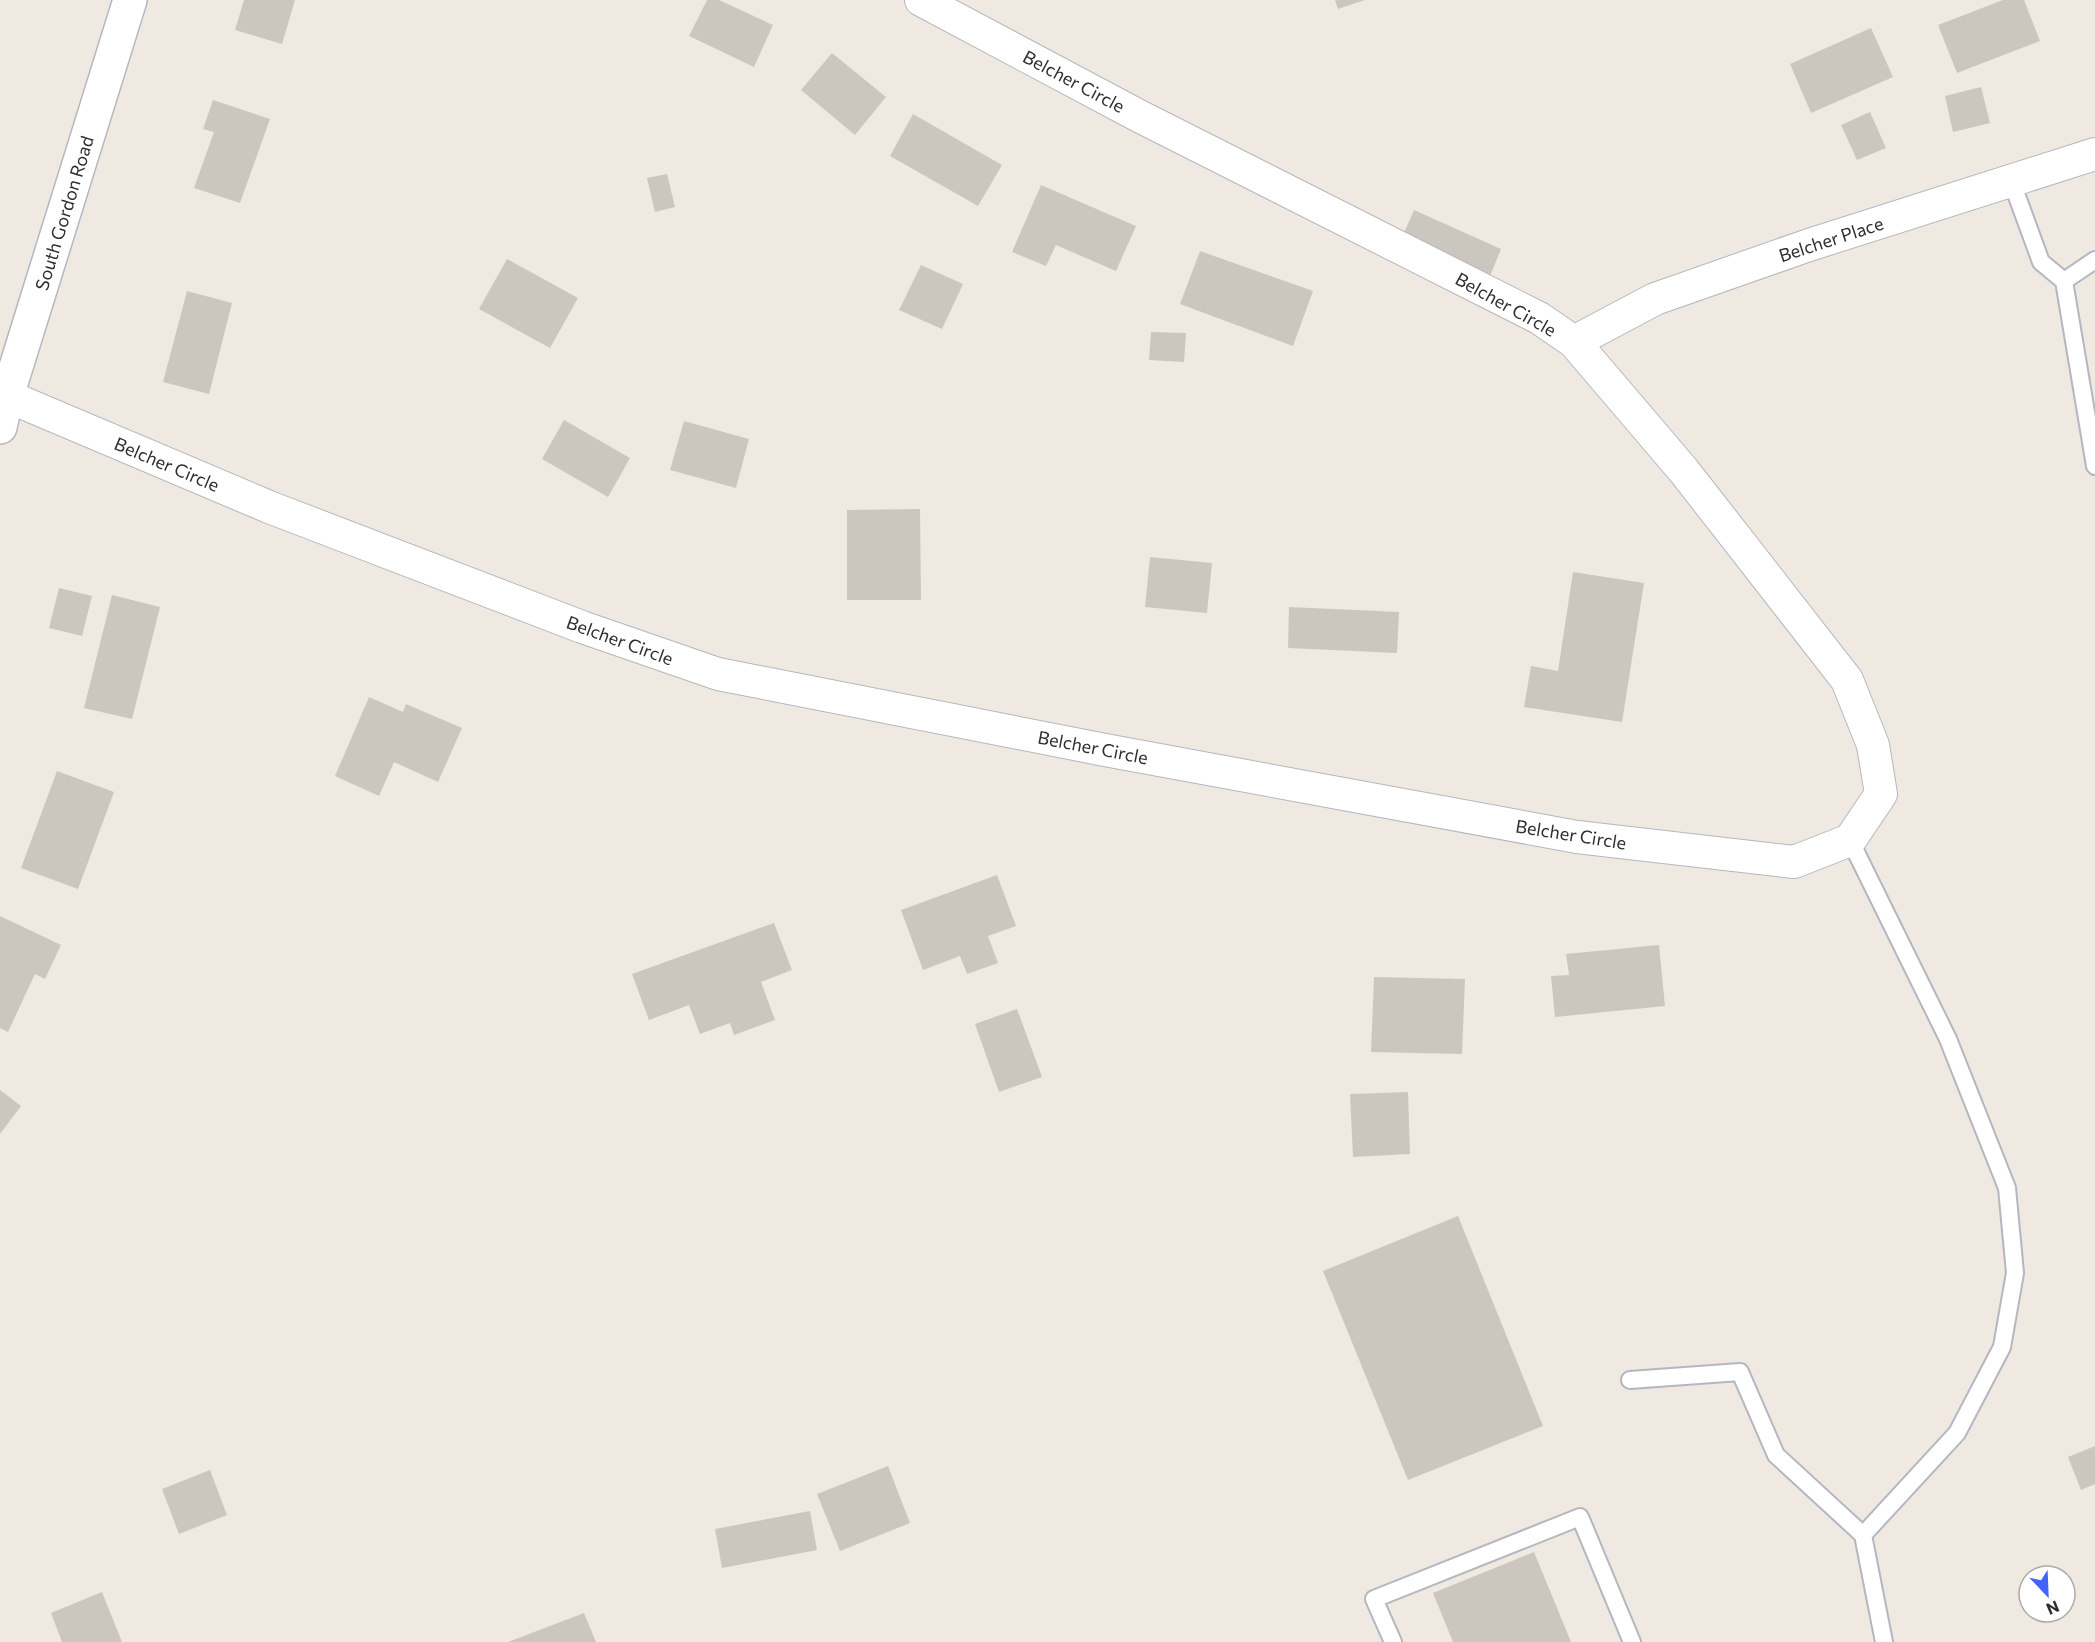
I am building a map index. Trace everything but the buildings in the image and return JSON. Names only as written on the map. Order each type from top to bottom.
[{"type":"street","name":"South Gordon Road","points":[[4,411],[130,0]]},
{"type":"street","name":"Belcher Circle","points":[[4,411],[269,507],[582,627],[718,675],[1105,750],[1577,837],[1794,862],[1850,840],[1881,794],[1873,745],[1847,680],[1684,471],[1574,342],[1539,318],[1150,121],[921,0]]},
{"type":"street","name":"Belcher Place","points":[[1574,342],[1655,299],[1809,245],[2095,154]]},
{"type":"lane","points":[[2011,180],[2041,262],[2064,280],[2095,466]]},
{"type":"lane","points":[[2064,280],[2095,260]]},
{"type":"lane","points":[[1850,840],[1948,1039],[2007,1188],[2015,1273],[2002,1347],[1957,1433],[1863,1535]]},
{"type":"lane","points":[[1630,1380],[1740,1372],[1776,1455],[1863,1535],[1884,1642]]},
{"type":"lane","points":[[1393,1642],[1374,1599],[1580,1517],[1632,1642]]}]
